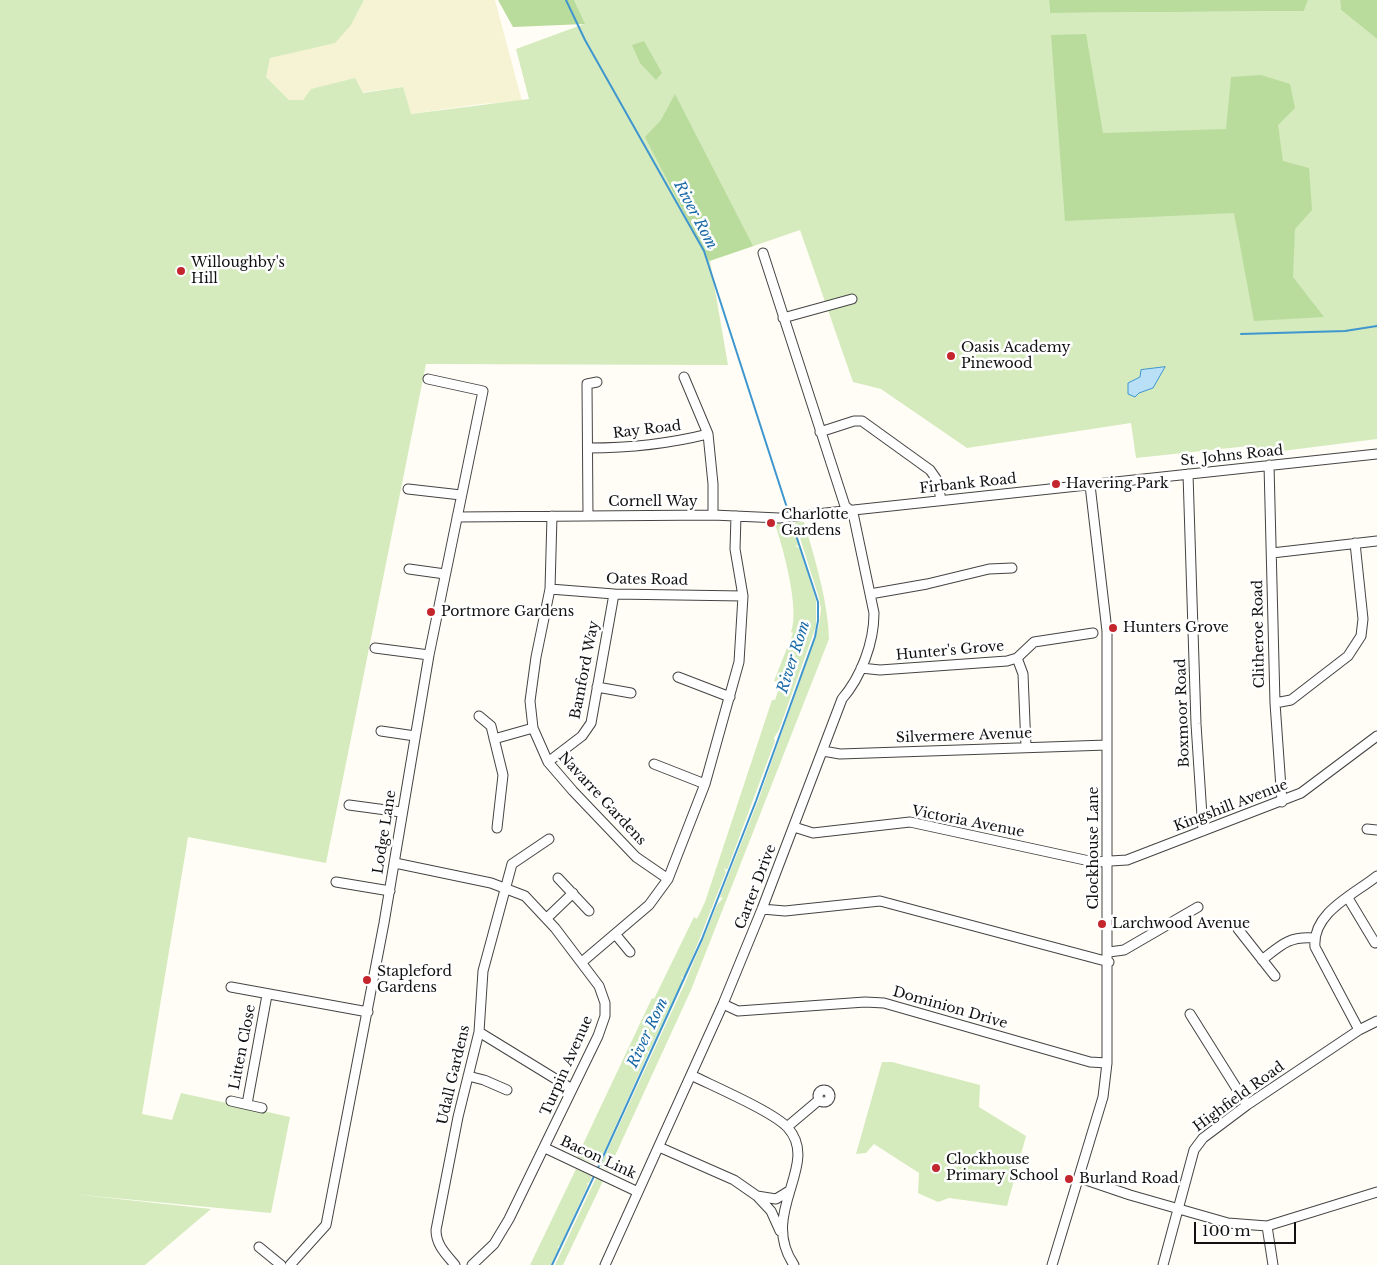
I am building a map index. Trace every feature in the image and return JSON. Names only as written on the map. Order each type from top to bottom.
[{"type":"street","name":"Carter Drive","points":[[605,1265],[723,1004],[794,827],[842,699],[854,686],[874,625],[870,594],[853,513],[844,506],[763,253]]},
{"type":"street","points":[[783,318],[852,299]]},
{"type":"street","points":[[684,377],[708,434],[713,484],[713,515]]},
{"type":"street","name":"Lodge Lane","points":[[290,1265],[326,1225],[390,891],[401,812],[429,654],[483,391],[428,379]]},
{"type":"street","points":[[588,516],[587,384],[597,382]]},
{"type":"street","points":[[820,432],[854,421],[862,421],[930,470],[937,480],[941,500]]},
{"type":"street","name":"Ray Road","points":[[588,448],[629,448],[669,444],[708,434]]},
{"type":"street","name":"St. Johns Road","points":[[1090,485],[1377,454]]},
{"type":"street","name":"Clitheroe Road","points":[[1269,465],[1275,703],[1282,802]]},
{"type":"street","name":"Boxmoor Road","points":[[1188,474],[1196,724],[1203,831]]},
{"type":"street","name":"Firbank Road","points":[[849,510],[1090,485]]},
{"type":"street","name":"Clockhouse Lane","points":[[1052,1265],[1080,1178],[1103,1097],[1107,1063],[1109,952],[1107,644],[1106,619],[1090,485]]},
{"type":"street","points":[[408,489],[460,496]]},
{"type":"street","name":"Cornell Way","points":[[457,517],[713,515],[782,517],[849,510]]},
{"type":"street","name":"Navarre Gardens","points":[[552,516],[550,589],[536,657],[530,701],[533,728],[548,762],[636,857],[668,879]]},
{"type":"street","points":[[582,962],[616,935],[648,905],[668,879],[705,784],[739,662],[743,596],[735,548],[736,516]]},
{"type":"street","points":[[1272,553],[1377,541]]},
{"type":"street","points":[[1275,703],[1291,700],[1334,667],[1348,656],[1361,636],[1362,619],[1355,543]]},
{"type":"street","points":[[870,594],[927,584],[989,569],[1012,568]]},
{"type":"street","points":[[409,569],[445,574]]},
{"type":"street","name":"Oates Road","points":[[550,589],[614,594],[743,596]]},
{"type":"street","name":"Bamford Way","points":[[548,762],[582,736],[591,724],[614,594]]},
{"type":"street","points":[[1106,619],[1094,633],[1107,644]]},
{"type":"street","name":"Hunter's Grove","points":[[861,668],[880,670],[1007,661],[1017,658],[1034,642],[1094,633]]},
{"type":"street","points":[[376,648],[429,654]]},
{"type":"street","points":[[1017,658],[1023,674],[1026,747]]},
{"type":"street","points":[[678,677],[730,697]]},
{"type":"street","points":[[597,687],[631,693]]},
{"type":"street","points":[[479,716],[490,726],[503,775],[497,828]]},
{"type":"street","points":[[494,739],[533,728]]},
{"type":"street","points":[[381,731],[415,736]]},
{"type":"street","name":"Kingshill Avenue","points":[[1108,861],[1127,860],[1282,802],[1301,793],[1377,736]]},
{"type":"street","name":"Silvermere Avenue","points":[[823,751],[840,754],[1107,745]]},
{"type":"street","points":[[654,764],[705,784]]},
{"type":"street","points":[[349,805],[401,812]]},
{"type":"street","name":"Victoria Avenue","points":[[794,827],[812,832],[910,822],[1094,862],[1108,861]]},
{"type":"street","points":[[1367,828],[1377,830]]},
{"type":"street","name":"Udall Gardens","points":[[455,1265],[438,1244],[436,1230],[479,1032],[483,971],[512,864],[549,839]]},
{"type":"street","name":"Turpin Avenue","points":[[395,863],[507,887],[525,896],[546,918],[582,962],[602,993],[605,1016],[598,1036],[545,1148],[510,1219],[494,1244],[472,1265]]},
{"type":"street","points":[[1359,1030],[1315,947],[1314,938],[1318,924],[1325,915],[1377,876]]},
{"type":"street","points":[[558,878],[589,911]]},
{"type":"street","points":[[336,882],[390,891]]},
{"type":"street","points":[[546,918],[573,894]]},
{"type":"street","points":[[1348,898],[1375,943]]},
{"type":"street","points":[[762,909],[785,912],[880,901],[1101,962],[1108,962]]},
{"type":"street","points":[[1109,952],[1124,950],[1198,907]]},
{"type":"street","points":[[1238,929],[1275,976]]},
{"type":"street","points":[[616,935],[630,952]]},
{"type":"street","points":[[1262,960],[1288,940],[1298,936],[1314,938]]},
{"type":"street","name":"Litten Close","points":[[231,987],[368,1012]]},
{"type":"street","name":"Litten Close","points":[[247,1104],[267,995]]},
{"type":"street","name":"Dominion Drive","points":[[723,1004],[738,1011],[865,1002],[884,1003],[1090,1062],[1107,1063]]},
{"type":"street","points":[[1190,1014],[1247,1105]]},
{"type":"street","points":[[1374,1022],[1377,1033]]},
{"type":"street","name":"Highfield Road","points":[[1163,1265],[1194,1150],[1202,1138],[1247,1105],[1359,1030],[1374,1022]]},
{"type":"street","points":[[479,1032],[572,1089]]},
{"type":"street","points":[[691,1075],[774,1118],[787,1127],[797,1141],[799,1159],[789,1191],[781,1232]]},
{"type":"street","points":[[468,1076],[484,1080],[507,1090]]},
{"type":"street","points":[[787,1127],[819,1100]]},
{"type":"street","points":[[231,1101],[262,1108]]},
{"type":"street","points":[[659,1147],[734,1180],[757,1196],[771,1211],[781,1232],[785,1253],[794,1265]]},
{"type":"street","name":"Bacon Link","points":[[545,1148],[638,1192]]},
{"type":"street","points":[[1080,1178],[1178,1210],[1228,1223],[1267,1226],[1377,1192]]},
{"type":"street","points":[[757,1196],[776,1199],[789,1191]]},
{"type":"street","points":[[1267,1226],[1273,1265]]},
{"type":"street","points":[[259,1247],[281,1265]]},
{"type":"shaded area","points":[[364,0],[495,0],[522,101],[481,104],[410,114],[403,87],[303,100],[289,100],[266,77],[266,58],[351,25]]},
{"type":"green space","points":[[0,0],[364,0],[351,25],[335,43],[270,58],[266,77],[289,100],[303,100],[311,89],[355,78],[363,93],[403,87],[411,114],[529,99],[516,49],[584,24],[574,0],[1049,0],[1050,13],[1304,11],[1308,0],[1340,0],[1341,10],[1377,39],[1377,439],[1251,455],[1249,446],[1136,458],[1131,423],[967,448],[881,389],[853,382],[800,230],[710,261],[728,365],[426,364],[326,863],[188,837],[142,1114],[172,1120],[181,1093],[290,1117],[271,1213],[72,1194],[211,1209],[145,1265],[0,1265]]},
{"type":"green space","points":[[498,0],[574,0],[585,24],[513,27]]},
{"type":"green space","points":[[1049,0],[1308,0],[1304,11],[1050,13]]},
{"type":"green space","points":[[1340,0],[1377,0],[1377,39],[1341,10]]},
{"type":"green space","points":[[1086,34],[1103,133],[1226,129],[1231,77],[1261,75],[1290,84],[1295,108],[1278,125],[1283,161],[1309,168],[1312,210],[1295,229],[1293,277],[1324,317],[1254,321],[1234,213],[1065,221],[1051,35]]},
{"type":"green space","points":[[644,41],[662,73],[656,80],[640,63],[632,45]]},
{"type":"green space","points":[[675,94],[753,246],[709,261],[645,137],[661,120]]},
{"type":"green space","points":[[791,522],[800,546],[795,545],[800,549],[816,600],[816,626],[727,870],[724,868],[726,872],[684,978],[681,976],[683,980],[649,1052],[647,1050],[648,1054],[598,1165],[577,1157],[652,998],[654,999],[694,917],[697,919],[705,902],[772,700],[775,700],[781,683],[774,681],[793,633],[791,632],[793,609],[789,578],[775,524]]},
{"type":"green space","points":[[795,522],[804,522],[824,595],[829,639],[691,990],[608,1171],[600,1166],[685,983],[717,905],[723,898],[720,897],[758,801],[819,626],[821,609],[819,598]]},
{"type":"green space","points":[[882,1062],[892,1062],[980,1085],[979,1107],[1026,1136],[1007,1206],[949,1198],[938,1202],[918,1193],[919,1173],[874,1144],[866,1153],[856,1154]]},
{"type":"green space","points":[[576,1169],[592,1176],[589,1183],[587,1183],[588,1185],[560,1246],[557,1247],[559,1248],[551,1265],[530,1265]]},
{"type":"green space","points":[[596,1178],[603,1181],[563,1265],[555,1265]]},
{"type":"water","points":[[1165,367],[1153,388],[1139,393],[1135,397],[1128,394],[1128,383],[1140,377],[1141,370]]},
{"type":"waterway","name":"River Rom","points":[[566,0],[585,40],[704,251],[789,514]]},
{"type":"waterway","points":[[1241,334],[1345,331],[1377,326]]},
{"type":"waterway","name":"River Rom","points":[[597,1170],[702,939],[756,801],[815,637],[818,621],[818,602],[791,520]]},
{"type":"waterway","name":"River Rom","points":[[552,1265],[595,1174]]},
{"type":"place","name":"Willoughby's Hill","points":[[181,271]]},
{"type":"place","name":"Oasis Academy Pinewood","points":[[951,356]]},
{"type":"place","name":"Havering Park","points":[[1056,484]]},
{"type":"place","name":"Charlotte Gardens","points":[[771,523]]},
{"type":"place","name":"Portmore Gardens","points":[[431,612]]},
{"type":"place","name":"Hunters Grove","points":[[1113,628]]},
{"type":"place","name":"Larchwood Avenue","points":[[1102,924]]},
{"type":"place","name":"Stapleford Gardens","points":[[367,980]]},
{"type":"place","name":"Clockhouse Primary School","points":[[936,1168]]},
{"type":"place","name":"Burland Road","points":[[1069,1179]]}]
